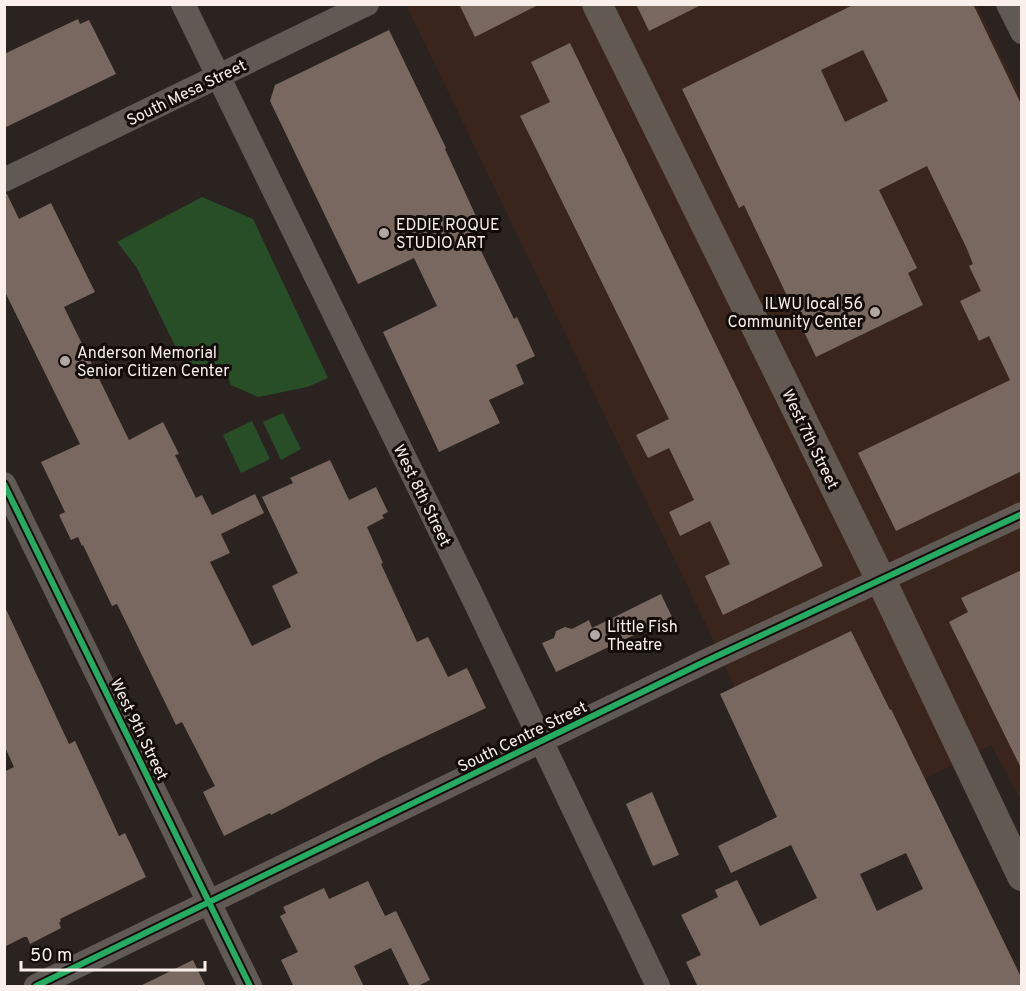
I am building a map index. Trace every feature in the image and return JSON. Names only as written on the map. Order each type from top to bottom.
[{"type":"main road","name":"West 7th Street","points":[[597,4],[881,580],[1022,876]]},
{"type":"street","name":"West 8th Street","points":[[183,4],[476,604],[658,987]]},
{"type":"street","name":"South Mesa Street","points":[[4,180],[367,4]]},
{"type":"street","points":[[1008,4],[1022,32]]},
{"type":"street","name":"West 9th Street","points":[[4,484],[210,901],[250,987]]},
{"type":"street","name":"South Centre Street","points":[[36,987],[704,662],[1022,514]]},
{"type":"shaded area","points":[[413,4],[977,5],[1021,97],[1021,800],[991,745],[804,841],[710,633],[407,7]]},
{"type":"green space","points":[[202,197],[253,219],[328,378],[307,387],[258,397],[231,385],[224,366],[194,366],[178,352],[137,268],[117,242]]},
{"type":"green space","points":[[283,413],[301,449],[281,460],[263,422]]},
{"type":"green space","points":[[252,421],[270,459],[241,473],[223,435]]},
{"type":"building","points":[[459,4],[540,4],[475,37]]},
{"type":"building","points":[[636,4],[703,4],[649,31]]},
{"type":"building","points":[[855,4],[973,4],[1022,106],[1022,471],[896,531],[858,453],[1010,380],[989,336],[979,341],[960,301],[981,291],[969,266],[973,264],[967,249],[927,166],[879,190],[917,268],[908,273],[923,305],[816,357],[744,205],[739,208],[682,89]],"holes":[[[863,50],[888,101],[845,122],[821,70]]]},
{"type":"building","points":[[78,19],[80,24],[89,20],[116,74],[4,128],[4,54]]},
{"type":"building","points":[[389,30],[480,225],[471,230],[514,319],[517,317],[535,356],[516,365],[524,384],[489,400],[500,423],[439,452],[383,332],[437,306],[414,258],[358,284],[270,101],[275,85]]},
{"type":"building","points":[[570,43],[823,566],[723,615],[705,576],[730,564],[710,521],[680,536],[669,512],[694,500],[669,448],[648,458],[636,435],[669,419],[520,116],[550,102],[531,62]]},
{"type":"building","points":[[4,194],[7,194],[19,219],[51,203],[95,292],[64,307],[129,440],[163,422],[179,454],[175,455],[196,498],[202,495],[212,515],[255,494],[264,513],[221,534],[230,553],[210,562],[252,646],[291,627],[272,586],[298,573],[262,497],[293,483],[290,478],[330,460],[349,500],[376,487],[388,512],[382,515],[384,518],[367,527],[383,563],[381,564],[417,642],[428,637],[448,677],[467,668],[486,708],[224,836],[203,792],[215,786],[182,722],[176,725],[117,604],[112,606],[83,545],[78,537],[71,540],[59,515],[65,512],[41,462],[80,444],[4,290]]},
{"type":"building","points":[[1022,570],[1022,770],[949,622],[968,612],[961,598]]},
{"type":"building","name":"Little Fish Theatre","points":[[661,594],[672,617],[556,672],[542,643],[554,638],[556,631],[565,627],[572,629],[589,620],[592,628]]},
{"type":"building","points":[[4,605],[69,744],[75,741],[119,836],[125,833],[146,877],[60,919],[61,928],[30,944],[27,937],[24,937],[4,947],[4,772],[14,767],[4,745]]},
{"type":"building","points":[[851,631],[1022,979],[1022,987],[698,987],[686,962],[701,955],[681,915],[718,897],[715,890],[737,880],[760,926],[817,898],[791,845],[731,873],[718,846],[777,817],[720,694]],"holes":[[[906,853],[923,889],[877,911],[860,874]]]},
{"type":"building","points":[[652,792],[679,855],[653,866],[626,804]]},
{"type":"building","points":[[368,881],[385,916],[396,911],[430,980],[416,987],[410,987],[391,948],[354,966],[364,987],[294,987],[281,960],[298,952],[280,916],[286,913],[283,907],[324,888],[329,899]]},
{"type":"building","points":[[193,960],[206,987],[138,987]]},
{"type":"cycle path","points":[[4,484],[250,986]]},
{"type":"cycle path","points":[[36,986],[704,662],[1022,514]]},
{"type":"place","name":"EDDIE ROQUE STUDIO ART","points":[[384,233]]},
{"type":"place","name":"ILWU local 56 Community Center","points":[[875,312]]},
{"type":"place","name":"Anderson Memorial Senior Citizen Center","points":[[65,361]]},
{"type":"place","name":"Little Fish Theatre","points":[[595,635]]}]
